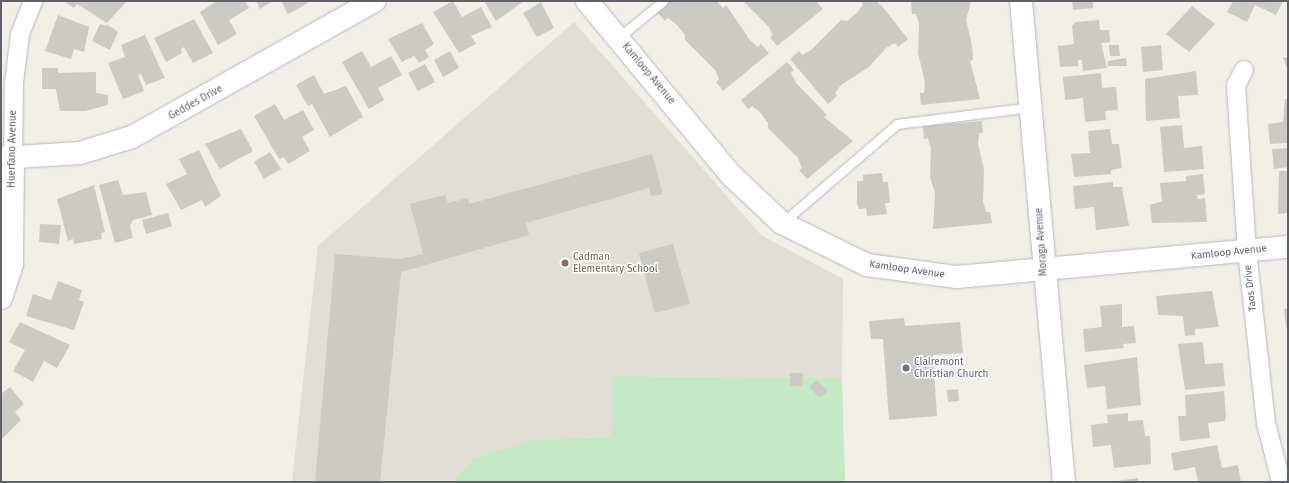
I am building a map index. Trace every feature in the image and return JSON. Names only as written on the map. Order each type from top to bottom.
[{"type":"street","name":"Huerfano Avenue","points":[[1,298],[12,264],[7,158],[18,48],[33,1]]},
{"type":"street","name":"Geddes Drive","points":[[7,158],[80,153],[132,137],[374,1]]},
{"type":"street","name":"Kamloop Avenue","points":[[587,1],[732,176],[782,223],[867,265],[957,277],[1288,247]]},
{"type":"street","name":"Moraga Avenue","points":[[1022,1],[1032,107],[1044,270],[1064,482]]},
{"type":"street","name":"Taos Drive","points":[[1244,70],[1236,86],[1247,251],[1266,423],[1281,482]]},
{"type":"lane","points":[[618,38],[663,1]]},
{"type":"lane","points":[[782,223],[896,124],[1032,107]]},
{"type":"shaded area","name":"Cadman Elementary School","points":[[574,22],[761,235],[843,279],[842,378],[613,376],[611,437],[535,439],[473,458],[452,482],[292,482],[318,246]]},
{"type":"green space","points":[[612,376],[842,378],[845,482],[452,482],[473,458],[535,439],[611,437]]},
{"type":"building","points":[[64,1],[127,1],[107,23],[77,4],[74,8]]},
{"type":"building","points":[[217,1],[245,1],[249,8],[229,20],[237,34],[218,45],[200,12]]},
{"type":"building","points":[[256,1],[273,1],[260,9]]},
{"type":"building","points":[[281,1],[307,1],[308,3],[288,14]]},
{"type":"building","points":[[453,1],[462,17],[481,7],[492,27],[471,36],[476,44],[459,53],[433,12]]},
{"type":"building","points":[[484,1],[524,1],[496,21]]},
{"type":"building","points":[[670,1],[717,1],[723,8],[726,5],[750,40],[758,47],[761,44],[769,53],[723,91],[716,82],[719,79],[715,70],[685,40],[685,35],[677,25],[668,18],[665,21],[657,12]]},
{"type":"building","points":[[743,1],[816,1],[823,9],[777,46],[770,37],[773,35],[768,26]]},
{"type":"building","points":[[861,1],[876,1],[882,6],[908,39],[898,47],[895,43],[886,48],[869,67],[841,85],[835,93],[837,96],[828,104],[790,59],[799,51],[802,55],[811,50],[841,20],[847,21],[857,13],[863,4]]},
{"type":"building","points":[[971,1],[966,20],[972,45],[973,60],[970,61],[980,99],[921,105],[920,93],[924,93],[925,82],[918,53],[919,24],[916,14],[912,14],[911,2]]},
{"type":"building","points":[[1072,1],[1093,1],[1093,8],[1073,10]]},
{"type":"building","points":[[1233,1],[1283,1],[1276,15],[1255,5],[1247,22],[1227,12]]},
{"type":"building","points":[[541,2],[554,28],[537,37],[523,13]]},
{"type":"building","points":[[1192,6],[1215,24],[1189,52],[1166,34]]},
{"type":"building","points":[[58,15],[89,27],[84,52],[74,49],[71,59],[45,51]]},
{"type":"building","points":[[194,19],[213,53],[193,63],[184,47],[181,49],[182,53],[166,62],[154,38]]},
{"type":"building","points":[[1099,20],[1100,30],[1109,30],[1110,42],[1101,43],[1107,68],[1083,71],[1082,60],[1078,60],[1078,66],[1060,67],[1058,46],[1074,44],[1072,26],[1076,22]]},
{"type":"building","points":[[422,23],[434,44],[425,50],[429,57],[419,63],[414,56],[402,62],[388,39]]},
{"type":"building","points":[[100,24],[106,26],[107,24],[118,32],[110,50],[92,41]]},
{"type":"building","points":[[145,35],[165,78],[146,85],[141,74],[138,75],[144,91],[123,99],[108,63],[125,57],[121,45]]},
{"type":"building","points":[[1109,45],[1119,45],[1120,56],[1110,56]]},
{"type":"building","points":[[1161,45],[1163,70],[1143,72],[1141,47]]},
{"type":"building","points":[[362,51],[371,67],[391,56],[402,75],[378,88],[384,100],[369,109],[342,62]]},
{"type":"building","points":[[450,51],[459,68],[443,77],[434,60]]},
{"type":"building","points":[[1288,57],[1288,70],[1283,58]]},
{"type":"building","points":[[1126,58],[1127,66],[1108,66],[1108,61]]},
{"type":"building","points":[[787,62],[794,70],[791,73],[796,83],[827,115],[824,117],[853,141],[807,179],[799,170],[802,168],[798,158],[768,128],[768,123],[760,112],[752,106],[748,109],[741,100]]},
{"type":"building","points":[[425,64],[435,82],[418,91],[408,73]]},
{"type":"building","points":[[42,68],[58,68],[58,73],[96,72],[96,93],[108,95],[108,105],[85,111],[60,111],[56,89],[42,89]]},
{"type":"building","points":[[1196,71],[1198,95],[1178,96],[1180,118],[1146,121],[1145,79]]},
{"type":"building","points":[[1101,73],[1102,88],[1116,87],[1118,110],[1105,111],[1106,120],[1085,122],[1083,98],[1065,100],[1063,77]]},
{"type":"building","points":[[314,75],[324,94],[346,86],[363,117],[330,137],[312,104],[308,106],[296,85]]},
{"type":"building","points":[[1285,99],[1288,99],[1288,143],[1270,144],[1268,124],[1283,122]]},
{"type":"building","points":[[275,104],[284,120],[303,110],[314,130],[302,137],[310,151],[288,164],[284,157],[279,159],[254,116]]},
{"type":"building","points":[[982,121],[983,133],[979,133],[978,144],[984,169],[983,201],[986,212],[990,212],[992,223],[933,229],[935,193],[930,177],[931,148],[928,138],[924,139],[923,126]]},
{"type":"building","points":[[1182,125],[1184,148],[1202,146],[1204,169],[1164,172],[1160,127]]},
{"type":"building","points":[[241,129],[253,151],[220,169],[205,144]]},
{"type":"building","points":[[1110,129],[1112,144],[1119,144],[1122,168],[1111,170],[1111,174],[1074,177],[1071,154],[1090,153],[1088,131]]},
{"type":"building","points":[[1288,148],[1288,167],[1274,169],[1272,149]]},
{"type":"building","points":[[199,150],[221,196],[205,207],[202,200],[181,210],[166,184],[187,174],[179,159]]},
{"type":"building","points":[[270,152],[281,169],[264,179],[254,162]]},
{"type":"building","points":[[652,154],[663,194],[651,196],[649,188],[526,223],[529,235],[401,272],[380,482],[315,482],[335,254],[400,259],[423,254],[410,204],[445,195],[448,203],[468,198],[469,204]]},
{"type":"building","points":[[1279,171],[1288,171],[1288,213],[1278,214]]},
{"type":"building","points":[[882,173],[883,182],[888,182],[890,203],[885,203],[887,214],[867,216],[866,208],[859,209],[857,204],[857,181],[863,181],[863,175]]},
{"type":"building","points":[[1203,174],[1205,194],[1197,195],[1198,199],[1205,198],[1207,222],[1152,223],[1150,205],[1162,201],[1160,183],[1186,181],[1186,176]]},
{"type":"building","points":[[118,180],[123,195],[146,192],[152,215],[133,220],[130,226],[133,238],[115,243],[99,185]]},
{"type":"building","points":[[1113,182],[1113,187],[1122,187],[1129,226],[1096,230],[1094,207],[1075,209],[1073,186]]},
{"type":"building","points":[[94,185],[105,232],[101,233],[102,239],[74,244],[73,239],[68,241],[57,199]]},
{"type":"building","points":[[168,213],[172,226],[146,234],[142,220]]},
{"type":"building","points":[[40,224],[61,225],[59,244],[39,242]]},
{"type":"building","points":[[673,244],[690,304],[655,313],[639,253]]},
{"type":"building","points":[[58,281],[82,290],[79,300],[84,302],[74,330],[26,316],[33,294],[51,300]]},
{"type":"building","points":[[1212,291],[1219,327],[1195,329],[1195,335],[1185,336],[1183,316],[1158,315],[1156,296]]},
{"type":"building","points":[[1122,304],[1122,327],[1134,326],[1136,343],[1123,344],[1124,348],[1085,352],[1083,329],[1102,327],[1100,306]]},
{"type":"building","points":[[1288,308],[1288,328],[1286,328],[1284,309]]},
{"type":"building","points":[[904,318],[905,326],[960,322],[963,353],[933,355],[937,416],[889,420],[883,339],[871,339],[869,321]]},
{"type":"building","points":[[20,322],[70,345],[57,368],[44,361],[33,382],[13,371],[25,350],[9,342]]},
{"type":"building","points":[[1203,342],[1205,364],[1223,363],[1225,386],[1185,390],[1178,344]]},
{"type":"building","points":[[1137,357],[1141,405],[1107,409],[1105,386],[1087,388],[1084,365]]},
{"type":"building","points":[[790,373],[803,373],[802,386],[790,386]]},
{"type":"building","points":[[817,380],[828,391],[820,398],[809,387]]},
{"type":"building","points":[[10,387],[24,404],[15,412],[21,420],[1,440],[1,394]]},
{"type":"building","points":[[958,389],[959,401],[948,402],[947,390]]},
{"type":"building","points":[[1224,391],[1225,421],[1208,423],[1210,438],[1180,441],[1178,416],[1186,416],[1185,395]]},
{"type":"building","points":[[1128,413],[1128,421],[1143,420],[1145,436],[1150,436],[1151,464],[1114,468],[1111,445],[1093,447],[1091,425],[1108,423],[1107,415]]},
{"type":"building","points":[[1217,445],[1222,468],[1238,465],[1241,482],[1198,482],[1195,467],[1174,471],[1171,453]]},
{"type":"building","points":[[1138,478],[1138,482],[1117,482],[1117,481]]},
{"type":"place","name":"Cadman Elementary School","points":[[565,263]]},
{"type":"place","name":"Clairemont Christian Church","points":[[906,368]]}]
